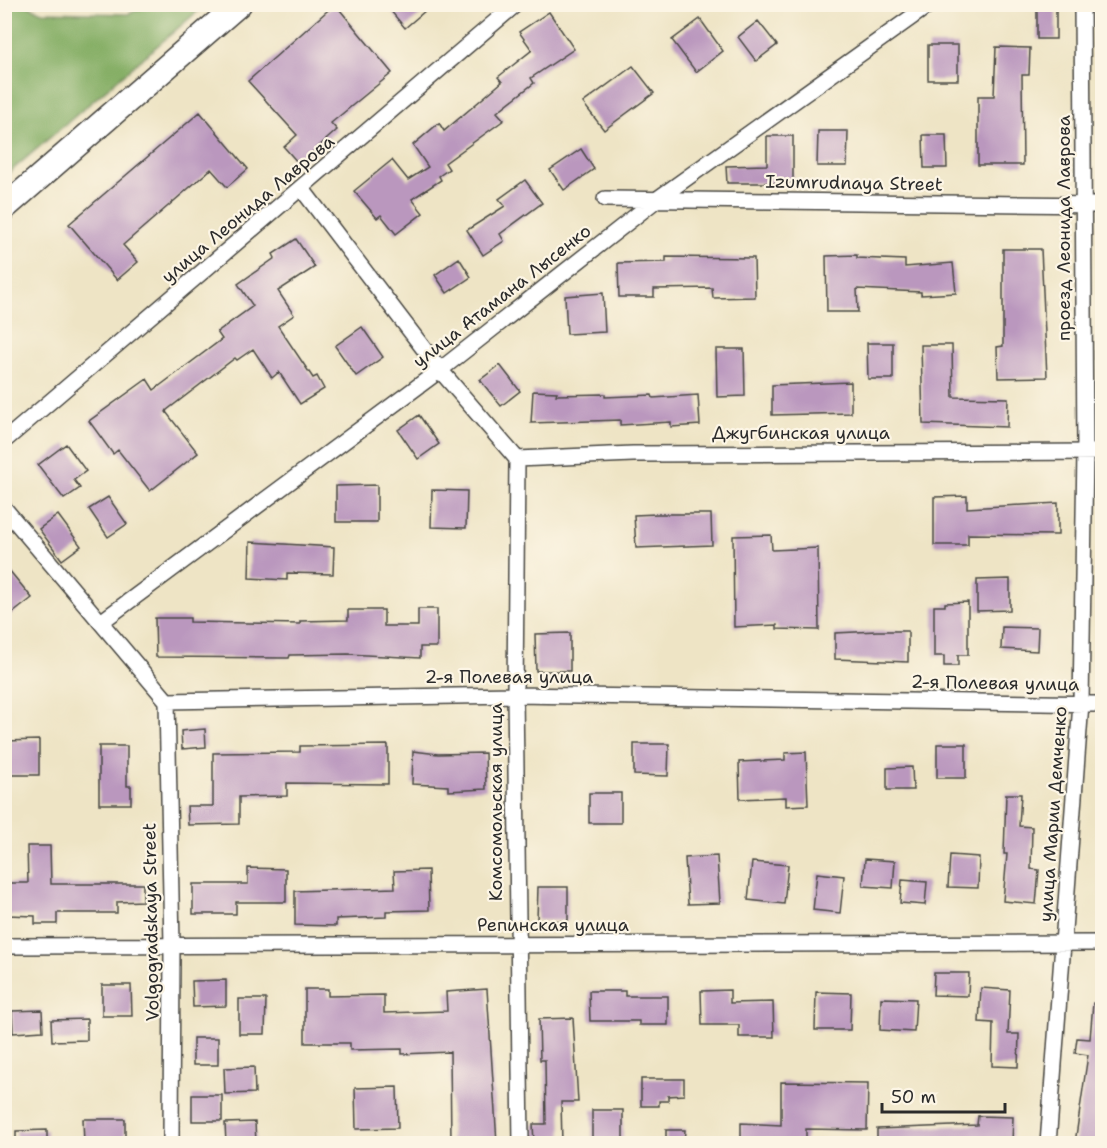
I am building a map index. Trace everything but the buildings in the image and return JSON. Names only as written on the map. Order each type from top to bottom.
[{"type":"main road","points":[[4,208],[239,4]]},
{"type":"street","name":"улица Леонида Лаврова","points":[[4,441],[516,4]]},
{"type":"street","name":"улица Атамана Лысенко","points":[[101,622],[440,370],[656,200],[930,4]]},
{"type":"street","name":"проезд Леонида Лаврова","points":[[1082,4],[1085,452]]},
{"type":"street","points":[[302,189],[440,370],[517,459]]},
{"type":"street","name":"Izumrudnaya Street","points":[[605,199],[1102,205]]},
{"type":"street","name":"улица Марии Демченко","points":[[1048,1143],[1082,704],[1085,452]]},
{"type":"street","name":"Джугбинская улица","points":[[517,459],[633,454],[1102,452]]},
{"type":"street","name":"Комсомольская улица","points":[[517,459],[515,695],[520,1143]]},
{"type":"street","points":[[4,508],[167,701]]},
{"type":"street","name":"2-я Полевая улица","points":[[167,701],[515,695],[1102,704]]},
{"type":"street","name":"Volgogradskaya Street","points":[[167,701],[172,945],[171,1143]]},
{"type":"street","name":"Репинская улица","points":[[4,946],[1102,943]]},
{"type":"green space","points":[[5,4],[26,5],[42,12],[128,14],[149,5],[205,5],[5,176]]}]
